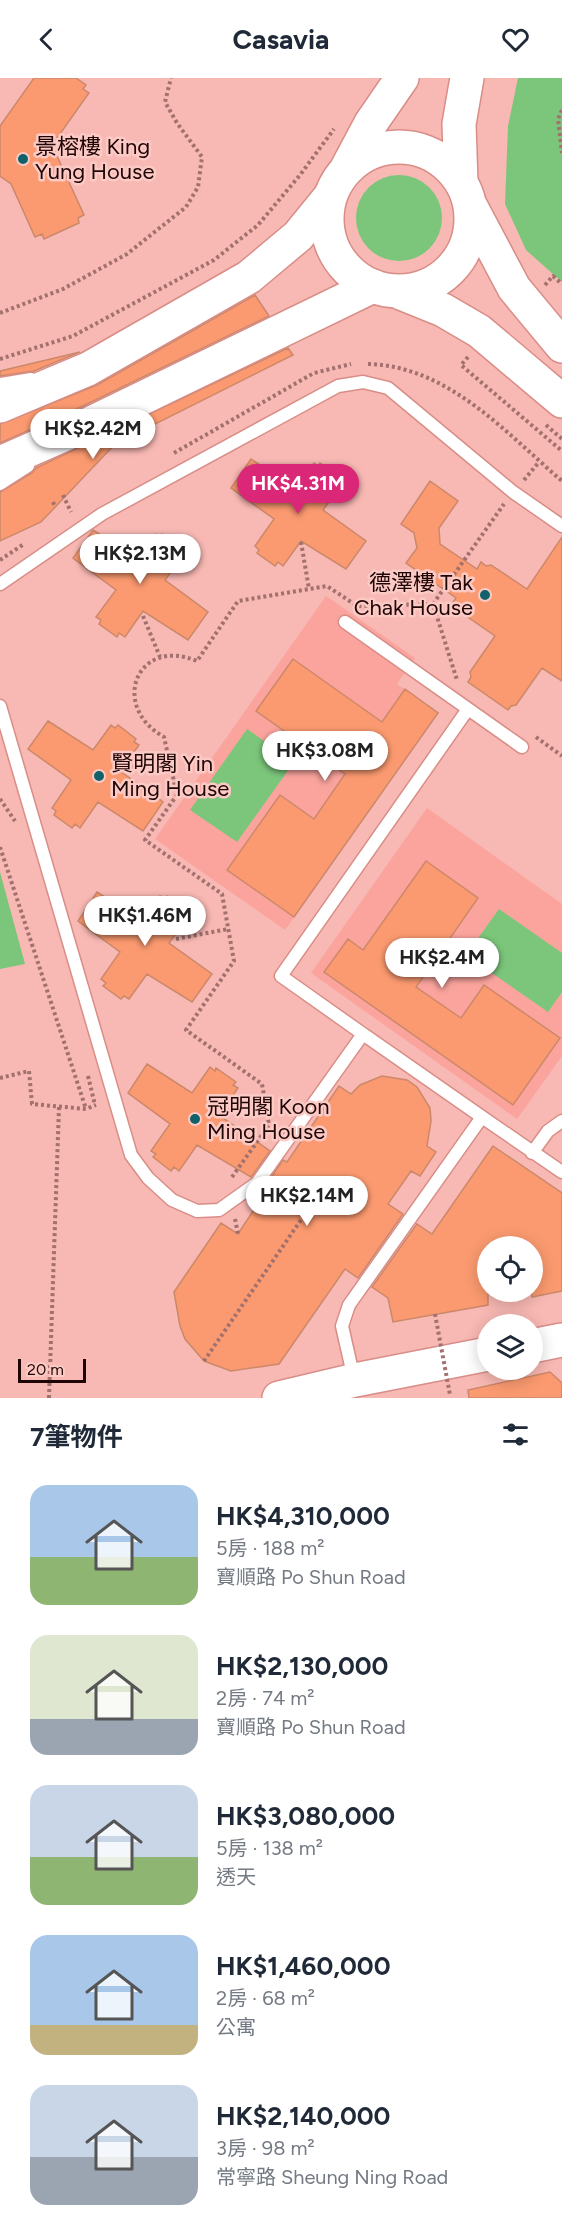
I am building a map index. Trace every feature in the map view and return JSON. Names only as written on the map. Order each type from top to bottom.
[{"type":"main road","points":[[402,78],[371,123],[347,168],[334,186],[329,198],[326,219],[330,240],[339,259],[354,275],[443,310],[479,331],[553,412]]},
{"type":"main road","points":[[0,463],[384,288],[419,288],[434,282],[450,270],[462,253],[469,235],[459,124],[467,78]]},
{"type":"main road","points":[[347,168],[371,152],[383,148],[409,147],[422,150],[444,163],[465,193],[514,288],[562,346]]},
{"type":"main road","points":[[0,406],[88,369],[165,327],[265,266],[298,236],[329,198]]},
{"type":"main road","points":[[543,1344],[562,1340]]},
{"type":"main road","points":[[279,1398],[355,1380],[477,1356]]},
{"type":"lane","points":[[0,384],[88,369]]},
{"type":"lane","points":[[0,584],[102,514],[338,386],[351,382],[376,383],[398,395],[513,492],[562,526]]},
{"type":"lane","points":[[0,484],[91,423]]},
{"type":"lane","points":[[345,622],[522,747]]},
{"type":"lane","points":[[0,706],[131,1155],[172,1200],[197,1211],[219,1210],[257,1184],[363,1034]]},
{"type":"lane","points":[[468,710],[281,976],[562,1172]]},
{"type":"lane","points":[[355,1380],[342,1326],[349,1305],[482,1117]]},
{"type":"lane","points":[[532,1153],[548,1131],[562,1121]]},
{"type":"path","points":[[0,314],[63,289],[127,254],[186,207],[198,187],[202,158],[165,102],[171,78]]},
{"type":"path","points":[[562,110],[558,120],[562,153]]},
{"type":"path","points":[[3,365],[0,358],[74,336],[214,260],[258,225],[300,175],[338,123]]},
{"type":"path","points":[[544,287],[553,276],[562,284]]},
{"type":"path","points":[[477,364],[468,357],[461,365],[562,451]]},
{"type":"path","points":[[553,412],[561,438]]},
{"type":"path","points":[[433,604],[513,492],[540,462]]},
{"type":"path","points":[[63,495],[71,512]]},
{"type":"path","points":[[53,502],[55,507]]},
{"type":"path","points":[[301,542],[309,589]]},
{"type":"path","points":[[228,1184],[269,1125],[265,1101],[262,1084],[186,1030],[234,961],[222,894],[145,840],[177,795],[165,737],[146,726],[140,718],[134,699],[134,689],[140,672],[160,657],[181,655],[197,661],[238,601],[327,586],[357,606],[433,604]]},
{"type":"path","points":[[433,604],[458,682]]},
{"type":"path","points":[[144,616],[160,657]]},
{"type":"path","points":[[534,736],[562,756]]},
{"type":"path","points":[[126,768],[169,759]]},
{"type":"path","points":[[0,847],[86,1109],[32,1104],[28,1071],[0,1078]]},
{"type":"path","points":[[176,939],[228,929]]},
{"type":"path","points":[[223,1112],[265,1101]]},
{"type":"path","points":[[49,1398],[59,1107]]},
{"type":"path","points":[[204,1361],[314,1201]]},
{"type":"path","points":[[234,1214],[238,1234]]},
{"type":"path","points":[[435,1314],[450,1395]]},
{"type":"shaded area","points":[[326,596],[415,658],[397,684],[438,713],[285,930],[155,839]]},
{"type":"shaded area","points":[[427,808],[562,904],[562,1056],[517,1119],[311,973]]},
{"type":"green space","points":[[518,78],[562,78],[562,282],[526,250],[505,204],[508,126]]},
{"type":"green space","points":[[391,175],[407,175],[430,187],[439,201],[442,218],[439,235],[430,249],[407,261],[391,261],[375,254],[363,242],[356,226],[356,210],[363,194],[375,182]]},
{"type":"green space","points":[[247,729],[294,762],[237,842],[190,810]]},
{"type":"green space","points":[[0,872],[25,964],[0,969]]},
{"type":"green space","points":[[499,909],[562,953],[562,992],[548,1012],[466,955]]},
{"type":"building","name":"景榕樓 King Yung House","points":[[34,78],[76,78],[86,85],[83,89],[89,93],[52,145],[84,215],[78,218],[79,223],[44,239],[42,234],[35,237],[11,184],[0,176],[0,126]]},
{"type":"building","points":[[255,295],[269,316],[83,406],[0,443],[0,424],[97,385]]},
{"type":"building","points":[[288,348],[293,355],[115,444],[41,522],[0,541],[0,492],[32,473],[36,468]]},
{"type":"building","points":[[80,352],[34,371],[0,376],[0,371]]},
{"type":"building","points":[[251,459],[296,489],[314,463],[318,466],[320,463],[340,477],[337,480],[342,484],[323,510],[366,541],[346,569],[301,541],[283,566],[278,562],[275,566],[257,553],[259,550],[255,546],[274,519],[231,488]]},
{"type":"building","name":"德澤樓 Tak Chak House","points":[[430,481],[458,501],[439,528],[440,544],[477,569],[481,562],[486,566],[491,565],[527,589],[562,537],[562,681],[542,668],[516,705],[511,706],[508,710],[468,682],[471,677],[470,672],[495,636],[459,611],[458,606],[453,602],[456,598],[406,563],[417,548],[414,533],[401,524]]},
{"type":"building","points":[[93,530],[138,559],[156,534],[160,537],[162,534],[181,548],[179,551],[184,554],[165,580],[208,612],[188,640],[143,611],[125,637],[119,633],[117,637],[99,624],[101,620],[96,617],[116,590],[73,558]]},
{"type":"building","points":[[293,659],[382,722],[405,689],[438,713],[294,917],[227,870],[280,795],[314,819],[345,774],[256,711]]},
{"type":"building","name":"賢明閣 Yin Ming House","points":[[48,721],[93,750],[111,725],[115,728],[118,725],[136,739],[134,742],[139,745],[120,771],[163,802],[143,831],[98,802],[80,828],[75,824],[72,828],[54,815],[56,811],[52,808],[71,780],[28,749]]},
{"type":"building","points":[[426,861],[478,898],[416,987],[461,1018],[484,985],[560,1038],[513,1105],[324,972],[348,939],[363,950]]},
{"type":"building","points":[[97,892],[142,921],[160,896],[165,899],[167,896],[186,910],[184,913],[188,917],[169,943],[212,974],[192,1002],[147,974],[129,999],[124,996],[121,999],[103,986],[106,983],[101,979],[120,952],[78,921]]},
{"type":"building","name":"冠明閣 Koon Ming House","points":[[147,1064],[192,1093],[210,1067],[215,1071],[216,1068],[236,1082],[233,1085],[238,1088],[219,1115],[270,1151],[251,1177],[197,1145],[179,1171],[174,1167],[171,1171],[153,1157],[156,1154],[151,1151],[170,1124],[128,1093]]},
{"type":"building","points":[[382,1076],[407,1080],[417,1087],[430,1108],[431,1121],[427,1146],[436,1152],[420,1176],[411,1171],[388,1204],[403,1214],[358,1278],[345,1269],[279,1364],[231,1371],[204,1361],[185,1339],[180,1326],[174,1292],[221,1223],[238,1234],[267,1190],[264,1188],[283,1160],[287,1162],[339,1086],[351,1094],[360,1085]]},
{"type":"building","points":[[493,1146],[562,1193],[562,1291],[543,1295],[543,1236],[477,1236],[477,1302],[488,1302],[488,1305],[393,1322],[388,1298],[372,1287],[417,1224],[432,1234]]},
{"type":"building","points":[[550,1372],[562,1383],[562,1398],[469,1398],[468,1390],[514,1380],[543,1380],[543,1374]]},
{"type":"place","name":"景榕樓 King Yung House","points":[[23,159]]},
{"type":"place","name":"德澤樓 Tak Chak House","points":[[485,595]]},
{"type":"place","name":"賢明閣 Yin Ming House","points":[[99,776]]},
{"type":"place","name":"冠明閣 Koon Ming House","points":[[195,1119]]}]
